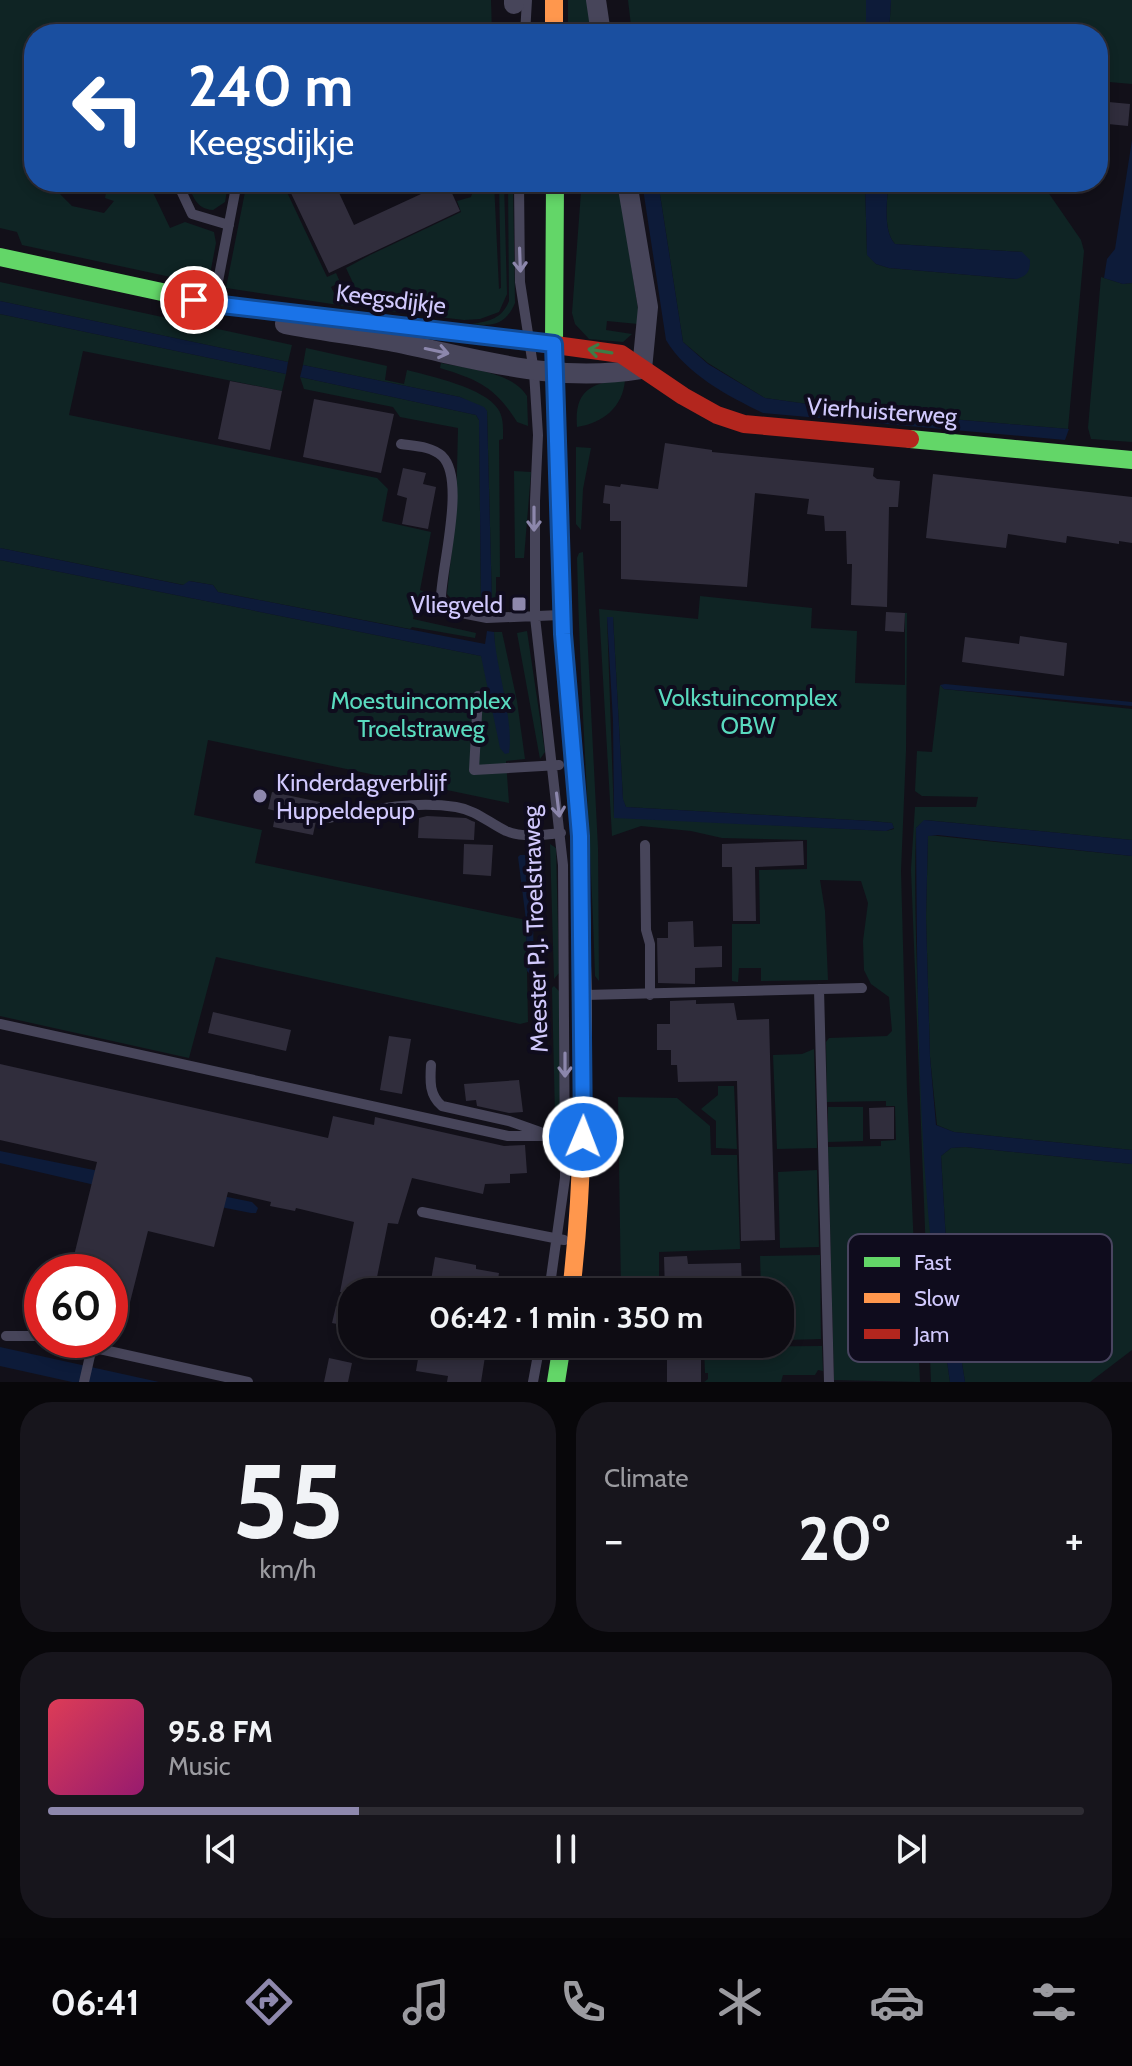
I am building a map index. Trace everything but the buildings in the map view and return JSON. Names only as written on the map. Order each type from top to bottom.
[{"type":"main road","points":[[554,0],[554,24]]},
{"type":"main road","name":"Meester P.J. Troelstraweg","points":[[555,192],[554,344],[563,615],[580,836],[583,995],[574,1137],[577,1242],[573,1278]]},
{"type":"main road","name":"Keegsdijkje","points":[[0,257],[218,305],[554,344]]},
{"type":"main road","name":"Vierhuisterweg","points":[[554,344],[621,354],[717,415],[744,424],[1132,460]]},
{"type":"main road","points":[[556,1382],[560,1358]]},
{"type":"street","points":[[596,0],[600,24]]},
{"type":"street","points":[[555,373],[616,374],[642,369],[648,307],[629,192]]},
{"type":"street","name":"Keegsdijkje","points":[[218,305],[259,319],[534,372],[555,373]]},
{"type":"lane","points":[[518,1],[523,24]]},
{"type":"lane","points":[[182,192],[192,214],[229,225]]},
{"type":"lane","points":[[218,305],[235,192]]},
{"type":"lane","name":"Meester P.J. Troelstraweg","points":[[519,192],[520,282],[534,372],[538,435],[535,617],[561,833],[574,1137],[551,1278]]},
{"type":"lane","points":[[401,444],[425,447],[441,455],[450,467],[451,511],[441,588],[442,605],[453,613],[487,618],[563,615]]},
{"type":"lane","points":[[478,696],[474,770],[573,764]]},
{"type":"lane","points":[[328,818],[411,805],[455,806],[516,834],[561,833]]},
{"type":"lane","points":[[645,845],[650,995]]},
{"type":"lane","points":[[583,995],[862,988]]},
{"type":"lane","points":[[819,989],[829,1382]]},
{"type":"lane","points":[[0,1024],[508,1136],[574,1137]]},
{"type":"lane","points":[[431,1065],[431,1090],[442,1106],[509,1121],[550,1136]]},
{"type":"lane","points":[[422,1212],[577,1242]]},
{"type":"lane","points":[[6,1336],[24,1336]]},
{"type":"lane","points":[[128,1355],[248,1382]]},
{"type":"lane","points":[[84,1382],[90,1358]]},
{"type":"lane","points":[[533,1382],[537,1358]]},
{"type":"green space","points":[[0,0],[491,0],[492,24],[24,24],[24,192],[59,192],[72,206],[104,213],[114,201],[105,198],[106,192],[153,192],[170,228],[185,222],[214,232],[216,243],[208,285],[22,245],[17,232],[0,228]]},
{"type":"green space","points":[[568,0],[587,0],[591,24],[568,24]]},
{"type":"green space","points":[[628,0],[866,0],[866,24],[631,24]]},
{"type":"green space","points":[[891,0],[1132,0],[1132,84],[1108,82],[1108,24],[890,24]]},
{"type":"green space","points":[[192,192],[227,192],[225,202],[213,210],[196,201]]},
{"type":"green space","points":[[245,192],[287,192],[327,277],[336,273],[340,282],[331,287],[336,297],[346,293],[352,307],[226,288]]},
{"type":"green space","points":[[473,192],[494,192],[499,289],[499,192],[504,192],[507,294],[499,312],[480,319],[464,320],[365,308],[377,303],[373,293],[360,298],[346,268],[461,212],[457,201],[471,197]]},
{"type":"green space","points":[[508,192],[513,192],[515,303],[503,320],[486,325],[472,324],[499,315],[509,301]]},
{"type":"green space","points":[[581,192],[620,192],[639,315],[638,324],[607,321],[606,330],[632,334],[623,342],[589,339],[575,324],[572,313]]},
{"type":"green space","points":[[660,192],[865,192],[867,254],[876,264],[889,268],[1016,279],[1022,252],[895,244],[888,231],[888,192],[1048,192],[1081,240],[1084,251],[1068,429],[857,411],[765,398],[708,363],[683,342]]},
{"type":"green space","points":[[1101,277],[1123,284],[1132,283],[1132,442],[1091,439],[1088,428]]},
{"type":"green space","points":[[0,282],[292,345],[288,362],[0,301]]},
{"type":"green space","points":[[0,314],[286,374],[282,391],[83,351],[69,415],[377,478],[388,489],[382,521],[431,532],[420,590],[434,597],[427,603],[416,601],[413,619],[476,633],[475,638],[410,629],[218,592],[213,585],[190,581],[184,585],[0,548]]},
{"type":"green space","points":[[306,348],[387,366],[385,380],[404,384],[407,370],[442,379],[482,395],[498,409],[503,439],[499,440],[500,577],[496,577],[496,594],[500,594],[501,604],[492,604],[487,411],[460,397],[303,365]]},
{"type":"green space","points":[[441,363],[488,372],[511,381],[527,396],[528,426],[517,422],[501,400],[485,386],[440,368]]},
{"type":"green space","points":[[300,377],[476,415],[479,420],[483,604],[454,602],[447,594],[456,512],[458,428],[400,417],[393,407],[304,389]]},
{"type":"green space","points":[[625,380],[620,398],[610,412],[595,422],[577,427],[579,404],[588,390],[604,383]]},
{"type":"green space","points":[[576,447],[591,448],[583,489],[581,530],[576,524]]},
{"type":"green space","points":[[514,471],[531,472],[524,558],[515,558]]},
{"type":"green space","points":[[583,552],[598,848],[599,981],[595,976],[578,610],[577,558]]},
{"type":"green space","name":"Moestuincomplex Troelstraweg","points":[[0,560],[481,656],[484,662],[495,657],[494,632],[502,632],[517,701],[525,759],[506,761],[509,803],[208,740],[194,815],[262,830],[255,863],[526,920],[528,1022],[520,1024],[216,957],[189,1058],[0,1016]]},
{"type":"green space","name":"Volkstuincomplex OBW","points":[[700,596],[812,608],[811,628],[857,631],[855,683],[905,685],[907,613],[901,871],[913,1234],[848,1234],[848,1362],[919,1362],[920,1382],[834,1380],[828,1147],[881,1146],[881,1141],[896,1140],[895,1106],[886,1106],[886,1101],[827,1102],[826,1042],[829,1038],[887,1036],[892,1031],[889,997],[871,984],[864,970],[863,941],[868,903],[861,881],[820,880],[825,911],[828,980],[761,981],[761,968],[739,968],[738,982],[732,981],[732,924],[760,924],[759,870],[807,869],[807,840],[722,838],[641,826],[612,836],[599,609],[698,619]],"holes":[[[607,617],[613,617],[623,800],[626,807],[871,821],[892,823],[894,829],[614,817]]]},
{"type":"green space","points":[[527,631],[545,752],[540,759],[517,633]]},
{"type":"green space","points":[[940,685],[944,689],[1132,709],[1132,840],[925,820],[916,828],[920,1047],[933,1234],[925,1234],[911,869],[915,807],[976,807],[978,797],[922,796],[915,791],[917,751],[932,752]]},
{"type":"green space","points":[[928,835],[1132,856],[1132,1150],[954,1132],[937,1125],[930,1057],[926,917]]},
{"type":"green space","points":[[550,844],[556,848],[559,973],[554,979]]},
{"type":"green space","points":[[554,986],[559,991],[560,1107],[555,1115],[552,988]]},
{"type":"green space","points":[[814,1049],[817,1148],[777,1149],[773,1055],[802,1054]]},
{"type":"green space","points":[[718,1086],[734,1086],[737,1149],[716,1148],[716,1121],[701,1109],[718,1095]]},
{"type":"green space","points":[[618,1097],[677,1098],[710,1126],[711,1155],[737,1155],[740,1249],[659,1252],[659,1278],[621,1278]]},
{"type":"green space","points":[[828,1107],[863,1107],[863,1141],[828,1142]]},
{"type":"green space","points":[[951,1148],[1132,1164],[1132,1350],[1090,1382],[965,1382],[962,1362],[1112,1362],[1112,1234],[946,1234],[941,1156]]},
{"type":"green space","points":[[817,1170],[819,1247],[780,1248],[778,1172]]},
{"type":"green space","points":[[820,1255],[821,1339],[794,1340],[794,1278],[761,1278],[760,1256]]},
{"type":"green space","points":[[794,1346],[822,1346],[823,1371],[818,1370],[815,1375],[783,1375],[781,1382],[704,1382],[708,1379],[704,1358],[794,1358]]},
{"type":"green space","points":[[930,1362],[948,1362],[950,1382],[931,1382]]},
{"type":"water","points":[[866,0],[891,0],[890,24],[866,24]]},
{"type":"water","points":[[1132,140],[1132,283],[1123,284],[1104,278],[1107,259],[1115,249]]},
{"type":"water","points":[[644,192],[660,192],[683,342],[708,364],[765,398],[857,411],[1069,429],[1065,440],[763,413],[696,374],[666,340]]},
{"type":"water","points":[[865,192],[888,192],[888,231],[895,244],[1022,252],[1030,260],[1030,267],[1028,272],[1016,279],[889,268],[876,264],[867,255]]},
{"type":"water","points":[[0,301],[288,362],[286,374],[0,314]]},
{"type":"water","points":[[303,365],[460,397],[484,407],[487,411],[492,604],[481,603],[479,420],[476,415],[300,377]]},
{"type":"water","points":[[0,548],[183,585],[189,581],[213,585],[218,592],[485,644],[487,631],[494,632],[509,725],[509,753],[505,754],[500,748],[481,656],[0,560]]},
{"type":"water","points":[[607,617],[613,617],[623,799],[626,807],[871,821],[892,823],[894,828],[886,831],[614,818]]},
{"type":"water","points":[[940,685],[1132,702],[1132,706],[944,689]]},
{"type":"water","points":[[924,820],[1132,840],[1132,856],[928,836],[926,917],[930,1057],[936,1125],[954,1132],[1132,1150],[1132,1164],[951,1148],[941,1156],[946,1234],[930,1234],[924,1164],[918,1020],[916,828]]},
{"type":"water","points":[[520,855],[525,855],[528,863],[533,918],[534,973],[531,975],[527,971]]},
{"type":"water","points":[[0,1151],[252,1202],[258,1208],[256,1213],[251,1213],[139,1191],[138,1195],[0,1163]]},
{"type":"water","points":[[0,1347],[24,1352],[24,1358],[50,1358],[159,1382],[72,1382],[0,1366]]},
{"type":"water","points":[[947,1362],[962,1362],[965,1382],[950,1382]]},
{"type":"traffic: fast","points":[[555,192],[554,344],[563,634],[580,836],[582,966]]},
{"type":"traffic: fast","points":[[0,257],[222,305],[519,340]]},
{"type":"traffic: fast","points":[[910,439],[1132,460]]},
{"type":"traffic: fast","points":[[556,1382],[560,1358]]},
{"type":"traffic: slow","points":[[554,0],[554,24]]},
{"type":"traffic: slow","points":[[572,1278],[582,1129],[582,966]]},
{"type":"traffic: jam","points":[[519,340],[621,354],[683,396],[717,415],[744,424],[910,439]]},
{"type":"place","name":"Vliegveld","points":[[519,604]]},
{"type":"place","name":"Kinderdagverblijf Huppeldepup","points":[[260,796]]},
{"type":"route","points":[[194,300],[554,344],[563,634],[580,836],[583,1137]]}]
